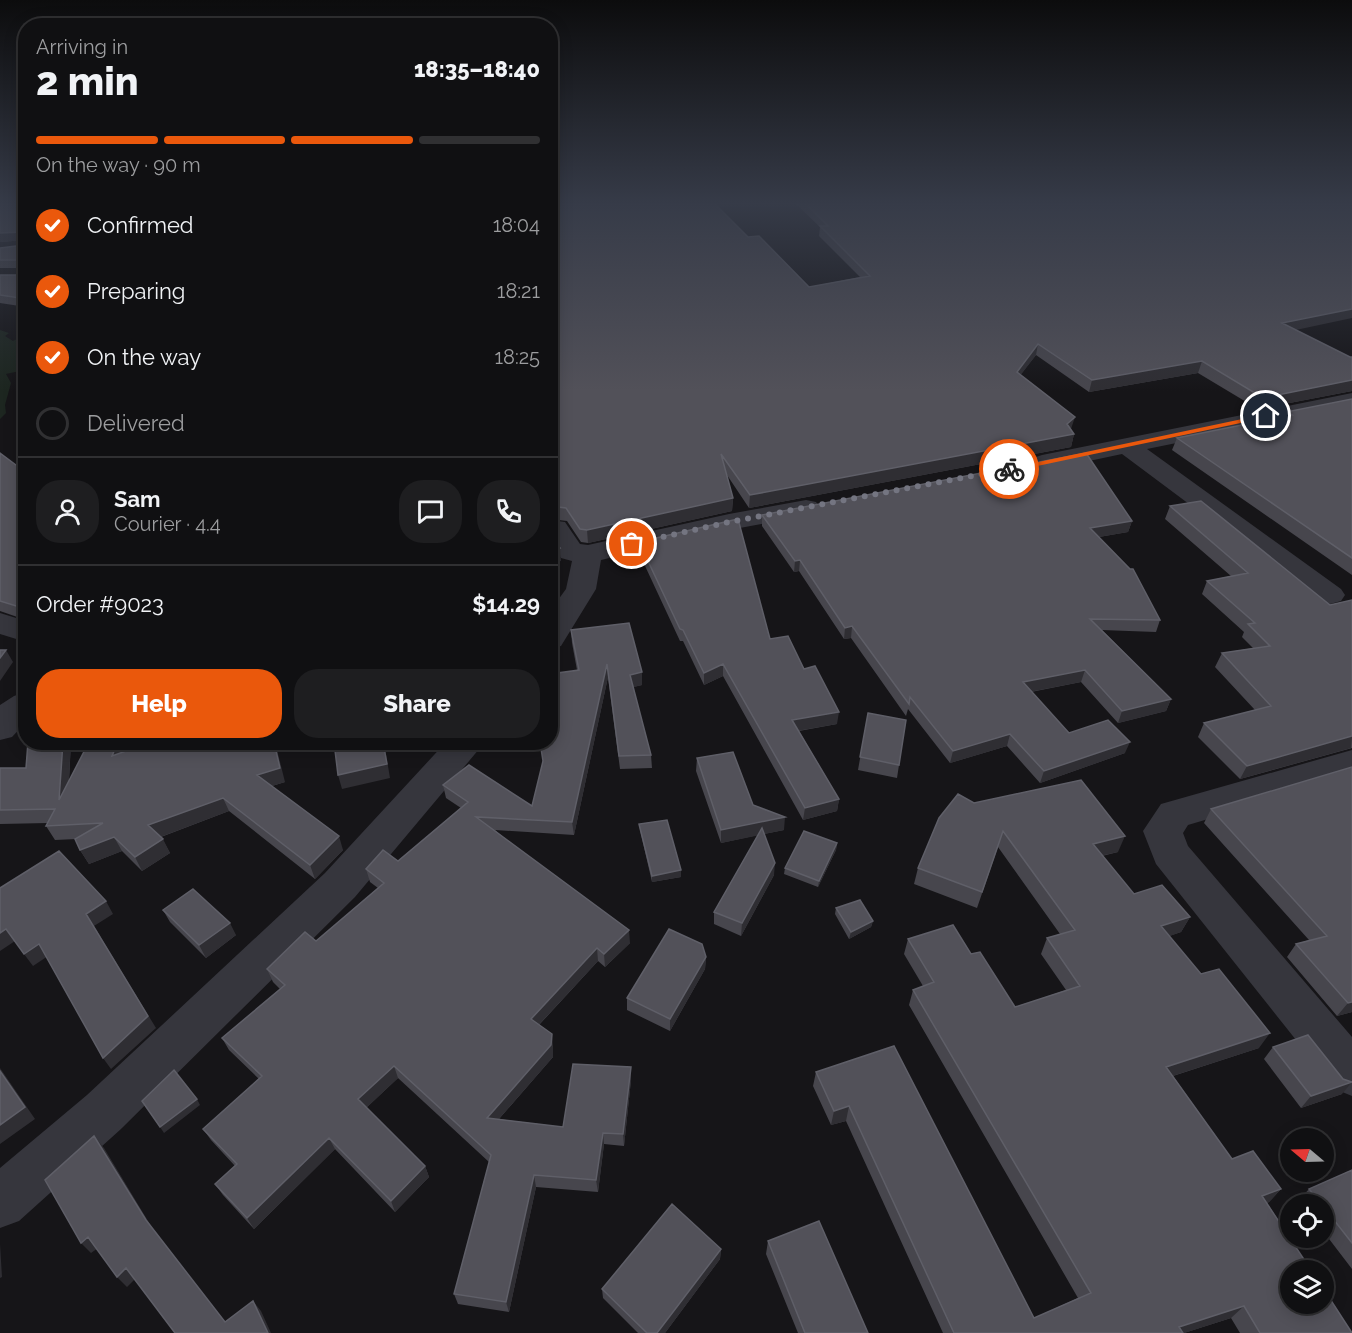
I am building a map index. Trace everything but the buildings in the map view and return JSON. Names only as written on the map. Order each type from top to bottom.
[{"type":"street","points":[[1022,467],[1352,400]]},
{"type":"street","points":[[1127,446],[1330,595]]},
{"type":"street","points":[[558,532],[571,552],[588,554],[729,522],[831,504]]},
{"type":"street","points":[[558,623],[581,589],[588,554]]},
{"type":"street","points":[[0,623],[18,629]]},
{"type":"street","points":[[0,728],[8,717],[18,710]]},
{"type":"street","points":[[0,1202],[104,1112],[340,885],[460,750]]},
{"type":"street","points":[[1352,763],[1175,814],[1163,831],[1170,853],[1352,1073]]},
{"type":"shaded area","points":[[0,330],[9,333],[5,336],[13,341],[18,340],[18,371],[6,374],[11,383],[5,405],[6,413],[0,419]]},
{"type":"way so far","points":[[632,544],[729,522],[1009,469]]},
{"type":"route","points":[[1009,469],[1208,430],[1266,416]]}]
